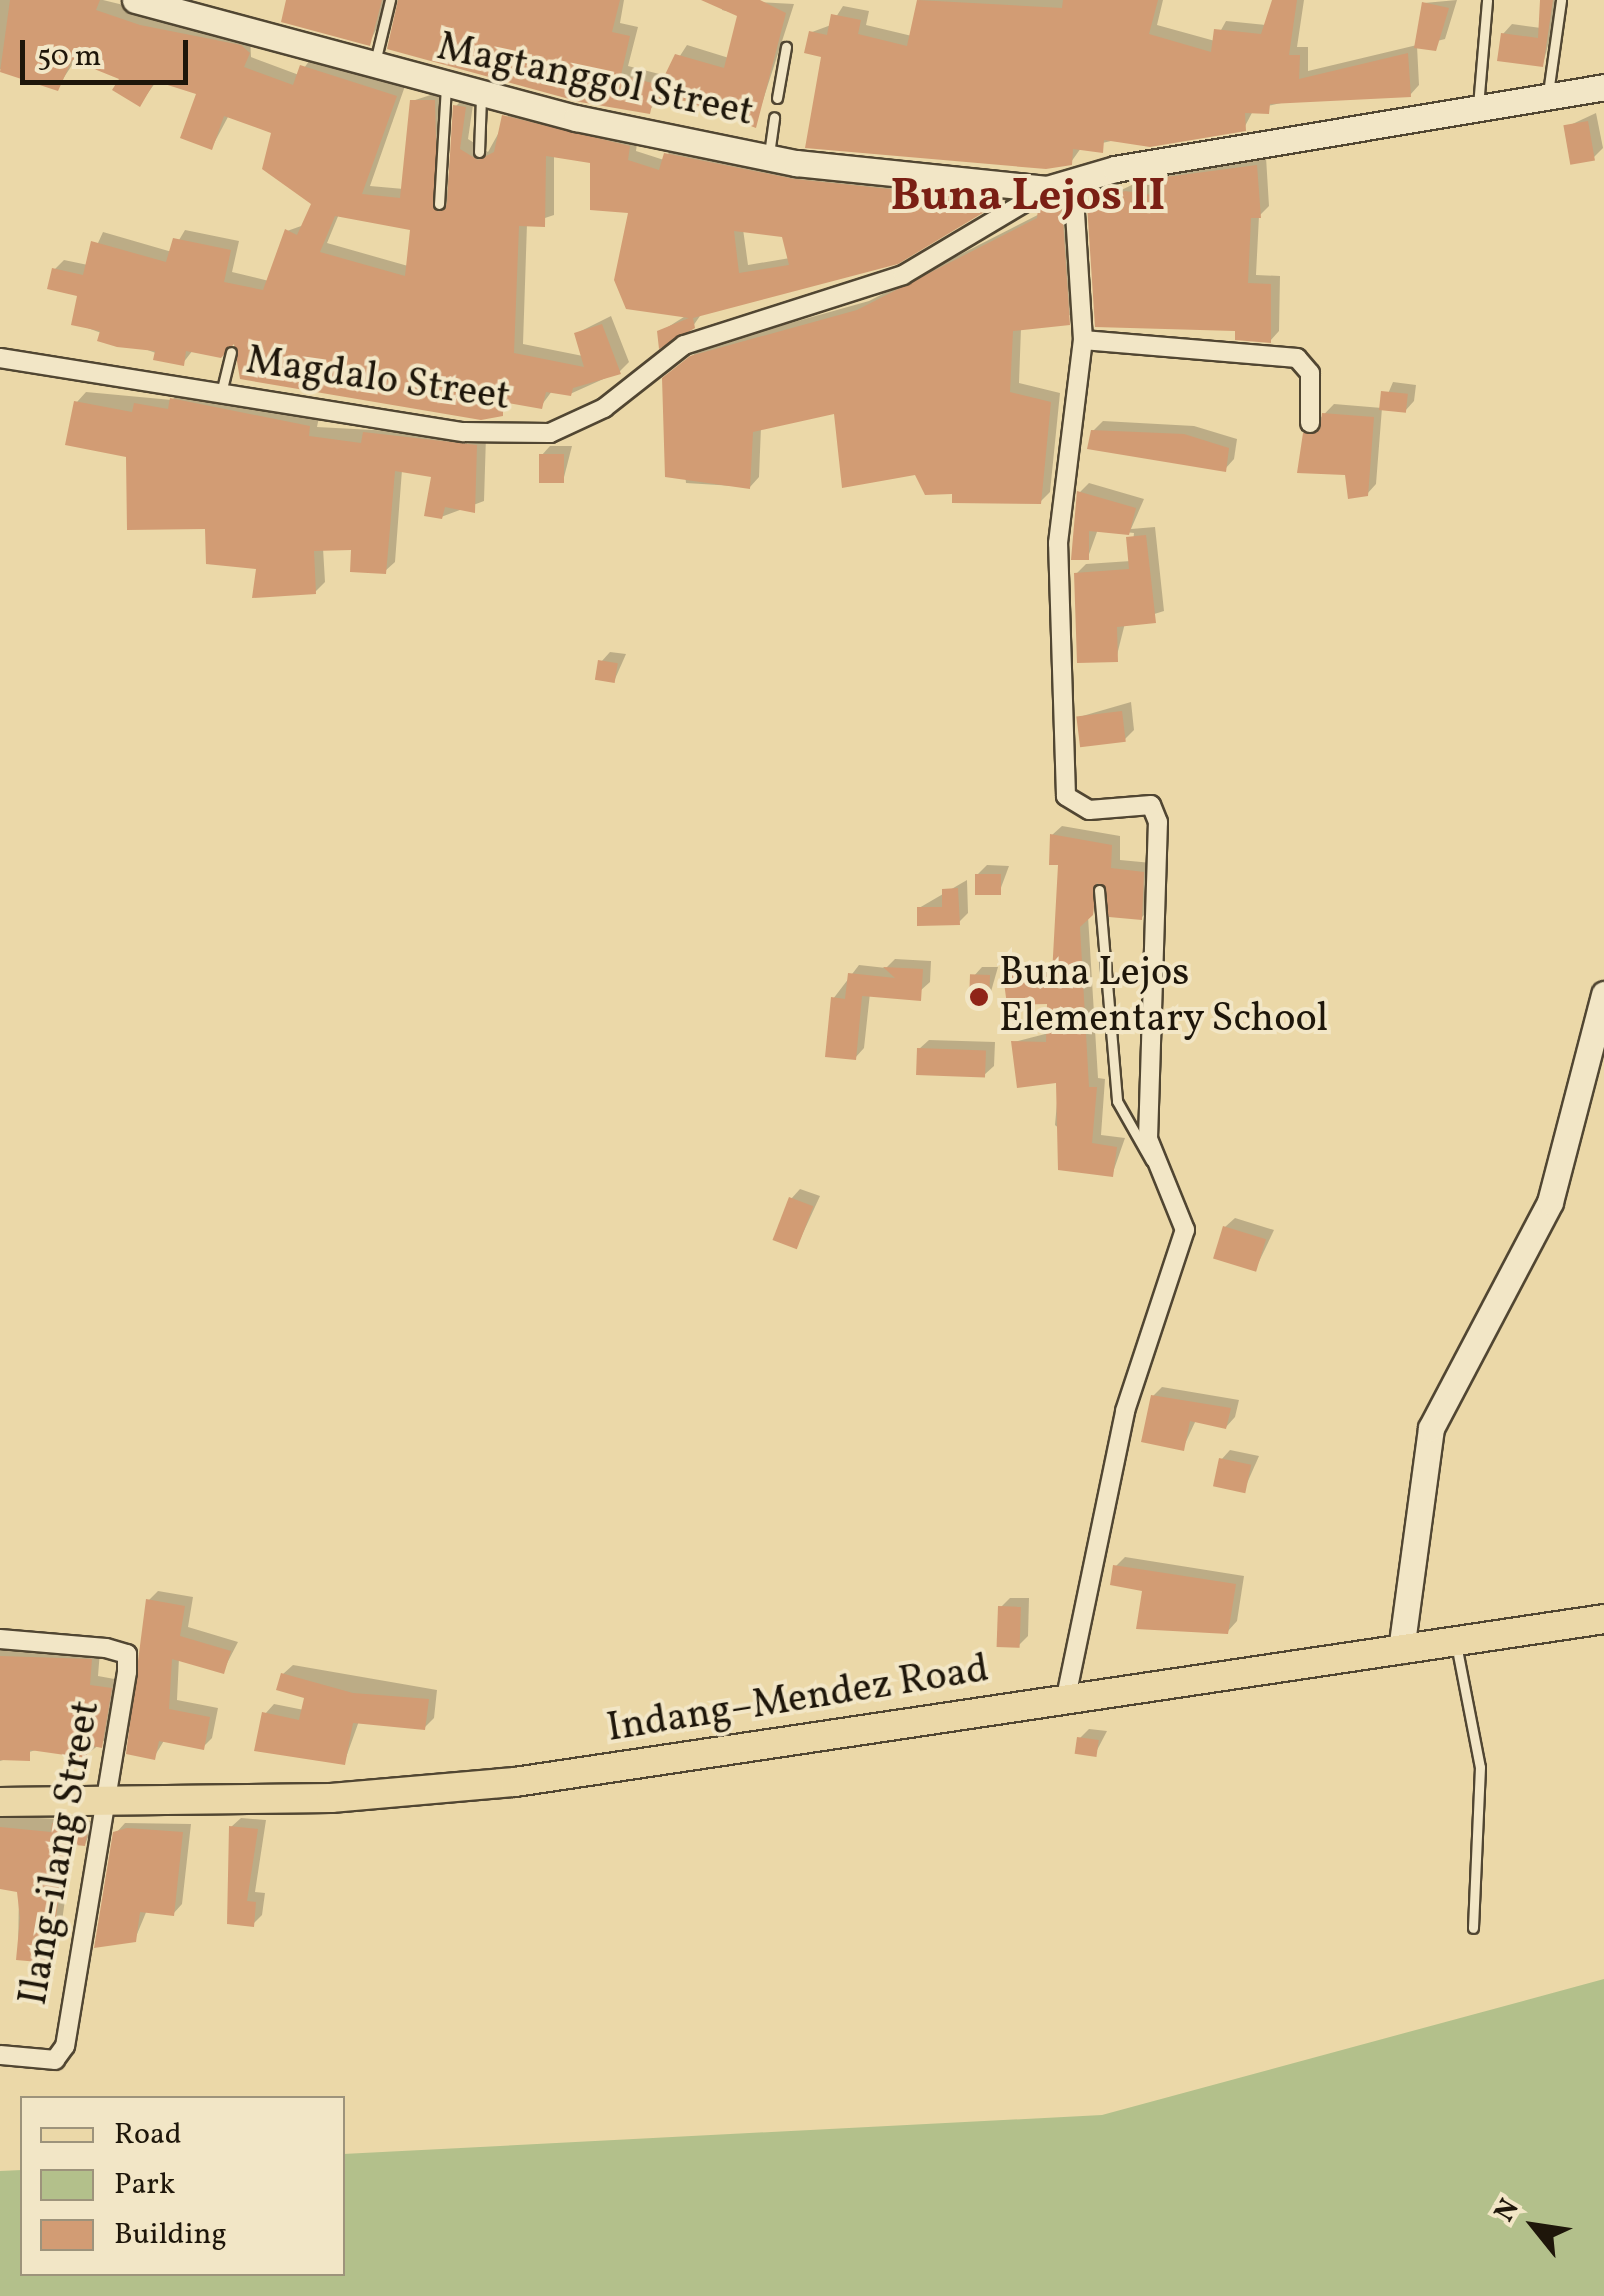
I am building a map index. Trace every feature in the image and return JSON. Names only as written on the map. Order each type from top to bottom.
[{"type":"main road","name":"Indang–Mendez Road","points":[[0,1802],[100,1803],[426,1792],[693,1762],[1066,1697],[1604,1619]]},
{"type":"street","name":"Magtanggol Street","points":[[135,0],[374,70],[768,157],[1047,189]]},
{"type":"street","points":[[1047,189],[1604,86]]},
{"type":"street","points":[[1066,1697],[1125,1411],[1184,1230],[1154,1164],[1158,822],[1150,805],[1090,810],[1066,796],[1058,528],[1083,340],[1072,182]]},
{"type":"street","name":"Magdalo Street","points":[[0,358],[464,432],[550,433],[594,415],[684,345],[903,274],[1047,189]]},
{"type":"street","points":[[1083,340],[1297,358],[1310,372],[1310,423]]},
{"type":"street","points":[[1401,1650],[1431,1428],[1550,1202],[1604,994]]},
{"type":"street","name":"Ilang-ilang Street","points":[[0,1638],[127,1654],[100,1803],[65,2046],[54,2060],[0,2055]]},
{"type":"lane","points":[[374,70],[390,0]]},
{"type":"lane","points":[[1478,109],[1487,0]]},
{"type":"lane","points":[[1548,95],[1561,0]]},
{"type":"lane","points":[[777,98],[786,47]]},
{"type":"lane","points":[[439,204],[446,87]]},
{"type":"lane","points":[[479,152],[481,95]]},
{"type":"lane","points":[[768,157],[774,117]]},
{"type":"lane","points":[[220,393],[230,352]]},
{"type":"lane","points":[[1099,890],[1117,1102],[1125,1128],[1154,1164]]},
{"type":"lane","points":[[1456,1641],[1480,1767],[1473,1928]]},
{"type":"green space","points":[[1604,1979],[1604,2296],[0,2296],[0,2171],[20,2170],[20,2276],[345,2276],[345,2154],[1102,2115]]},
{"type":"building","points":[[10,0],[100,0],[96,10],[140,25],[241,45],[250,53],[244,67],[293,85],[300,65],[397,96],[362,194],[400,198],[410,100],[435,100],[438,212],[447,204],[453,105],[466,107],[460,149],[478,160],[494,152],[502,115],[630,146],[628,160],[659,170],[664,153],[794,179],[985,199],[986,211],[898,264],[693,318],[695,328],[659,349],[657,331],[689,318],[626,309],[614,280],[628,213],[590,210],[590,163],[546,156],[545,227],[519,226],[514,353],[584,367],[574,333],[602,324],[621,374],[573,388],[571,396],[546,392],[542,409],[503,402],[503,416],[481,420],[240,379],[234,344],[221,358],[186,351],[184,366],[153,360],[155,351],[97,341],[100,331],[71,325],[77,296],[47,289],[52,268],[83,275],[91,241],[166,262],[173,238],[231,250],[224,282],[263,290],[285,229],[297,235],[311,204],[262,169],[271,133],[224,116],[212,150],[180,138],[196,94],[155,81],[140,107],[112,90],[119,79],[72,60],[58,91],[0,72]],"holes":[[[335,216],[410,230],[405,276],[320,252]],[[734,231],[782,237],[789,265],[739,273]]]},
{"type":"building","points":[[286,0],[382,0],[370,46],[281,22]]},
{"type":"building","points":[[398,0],[620,0],[612,32],[630,36],[621,75],[660,85],[675,54],[724,68],[737,16],[701,0],[760,0],[786,13],[756,128],[686,101],[653,100],[650,114],[580,102],[387,49]]},
{"type":"building","points":[[917,0],[1062,8],[1063,0],[1158,0],[1149,34],[1211,52],[1214,29],[1261,34],[1272,0],[1297,0],[1289,55],[1300,55],[1299,79],[1408,53],[1411,97],[1270,104],[1269,114],[1245,113],[1246,131],[1150,147],[1104,140],[1103,153],[1073,149],[1072,165],[1046,169],[805,148],[821,57],[804,53],[809,31],[827,35],[831,14],[861,20],[858,34],[907,46]]},
{"type":"building","points":[[1540,0],[1553,0],[1543,67],[1497,61],[1501,33],[1538,38]]},
{"type":"building","points":[[1422,2],[1449,8],[1436,51],[1414,48]]},
{"type":"building","points":[[1588,121],[1595,160],[1570,165],[1563,125]]},
{"type":"building","points":[[1257,165],[1261,218],[1251,218],[1248,283],[1271,284],[1271,343],[1235,340],[1235,331],[1095,327],[1087,204],[1125,191],[1152,195],[1151,179]]},
{"type":"building","points":[[1062,206],[1070,325],[1013,331],[1010,392],[1051,402],[1041,504],[952,503],[952,494],[925,495],[915,475],[842,488],[834,414],[753,432],[750,489],[665,477],[662,378],[690,356],[857,310],[1037,218],[1038,209]]},
{"type":"building","points":[[1381,391],[1408,394],[1406,413],[1379,410]]},
{"type":"building","points":[[170,398],[310,426],[309,436],[361,443],[363,432],[477,445],[475,513],[445,507],[442,519],[424,516],[431,477],[395,471],[386,574],[350,572],[351,550],[314,551],[316,594],[252,598],[256,569],[206,564],[205,529],[127,530],[126,457],[65,445],[74,401],[132,412],[134,403],[168,409]]},
{"type":"building","points":[[1322,413],[1374,417],[1368,496],[1348,499],[1345,475],[1297,473],[1303,433],[1320,430]]},
{"type":"building","points":[[1091,430],[1184,434],[1229,448],[1226,472],[1087,449]]},
{"type":"building","points":[[539,454],[564,454],[564,483],[539,483]]},
{"type":"building","points":[[1077,491],[1136,508],[1129,535],[1089,531],[1089,560],[1071,560]]},
{"type":"building","points":[[1146,535],[1156,623],[1117,627],[1118,662],[1077,663],[1074,573],[1129,569],[1126,537]]},
{"type":"building","points":[[598,660],[618,663],[615,683],[595,680]]},
{"type":"building","points":[[1122,711],[1126,742],[1080,747],[1076,717]]},
{"type":"building","points":[[1050,834],[1112,845],[1111,868],[1144,872],[1142,920],[1109,917],[1097,882],[1093,915],[1080,927],[1089,1087],[1097,1087],[1092,1143],[1117,1147],[1113,1177],[1058,1170],[1056,1083],[1017,1088],[1011,1041],[1046,1042],[1047,1004],[1007,1005],[1003,975],[1052,974],[1058,865],[1049,865]]},
{"type":"building","points":[[975,874],[1001,874],[1001,895],[975,895]]},
{"type":"building","points":[[958,888],[960,925],[917,926],[917,907],[942,907],[942,889]]},
{"type":"building","points":[[883,967],[923,969],[921,1001],[862,996],[856,1060],[825,1057],[831,997],[845,999],[848,973],[895,978]]},
{"type":"building","points":[[970,974],[990,975],[989,1005],[969,1004]]},
{"type":"building","points":[[917,1048],[986,1050],[985,1077],[916,1075]]},
{"type":"building","points":[[789,1197],[813,1206],[797,1249],[773,1240]]},
{"type":"building","points":[[1223,1226],[1266,1239],[1256,1272],[1213,1259]]},
{"type":"building","points":[[1151,1395],[1231,1408],[1226,1429],[1190,1421],[1184,1451],[1141,1442]]},
{"type":"building","points":[[1219,1458],[1251,1465],[1245,1493],[1213,1486]]},
{"type":"building","points":[[1113,1565],[1236,1584],[1228,1634],[1136,1629],[1142,1591],[1110,1585]]},
{"type":"building","points":[[146,1599],[185,1606],[180,1636],[231,1651],[224,1674],[172,1659],[169,1709],[210,1717],[204,1750],[159,1741],[155,1760],[126,1754]]},
{"type":"building","points":[[998,1606],[1021,1607],[1020,1648],[997,1647]]},
{"type":"building","points":[[0,1656],[92,1659],[90,1685],[112,1688],[102,1748],[88,1745],[86,1758],[30,1750],[30,1761],[0,1760]]},
{"type":"building","points":[[281,1673],[353,1693],[429,1699],[425,1730],[353,1723],[345,1765],[254,1751],[262,1712],[299,1720],[304,1698],[276,1690]]},
{"type":"building","points":[[1077,1737],[1099,1740],[1096,1757],[1075,1754]]},
{"type":"building","points":[[52,1823],[88,1829],[85,1846],[66,1844],[50,1963],[16,1960],[20,1918],[17,1892],[0,1889],[0,1827],[51,1832]]},
{"type":"building","points":[[229,1826],[258,1829],[247,1901],[256,1902],[254,1927],[227,1924]]},
{"type":"building","points":[[127,1828],[183,1832],[174,1916],[140,1912],[136,1942],[94,1948],[113,1832]]},
{"type":"place","name":"Buna Lejos Elementary School","points":[[979,997]]},
{"type":"district","name":"Buna Lejos II","points":[[1028,198]]}]
